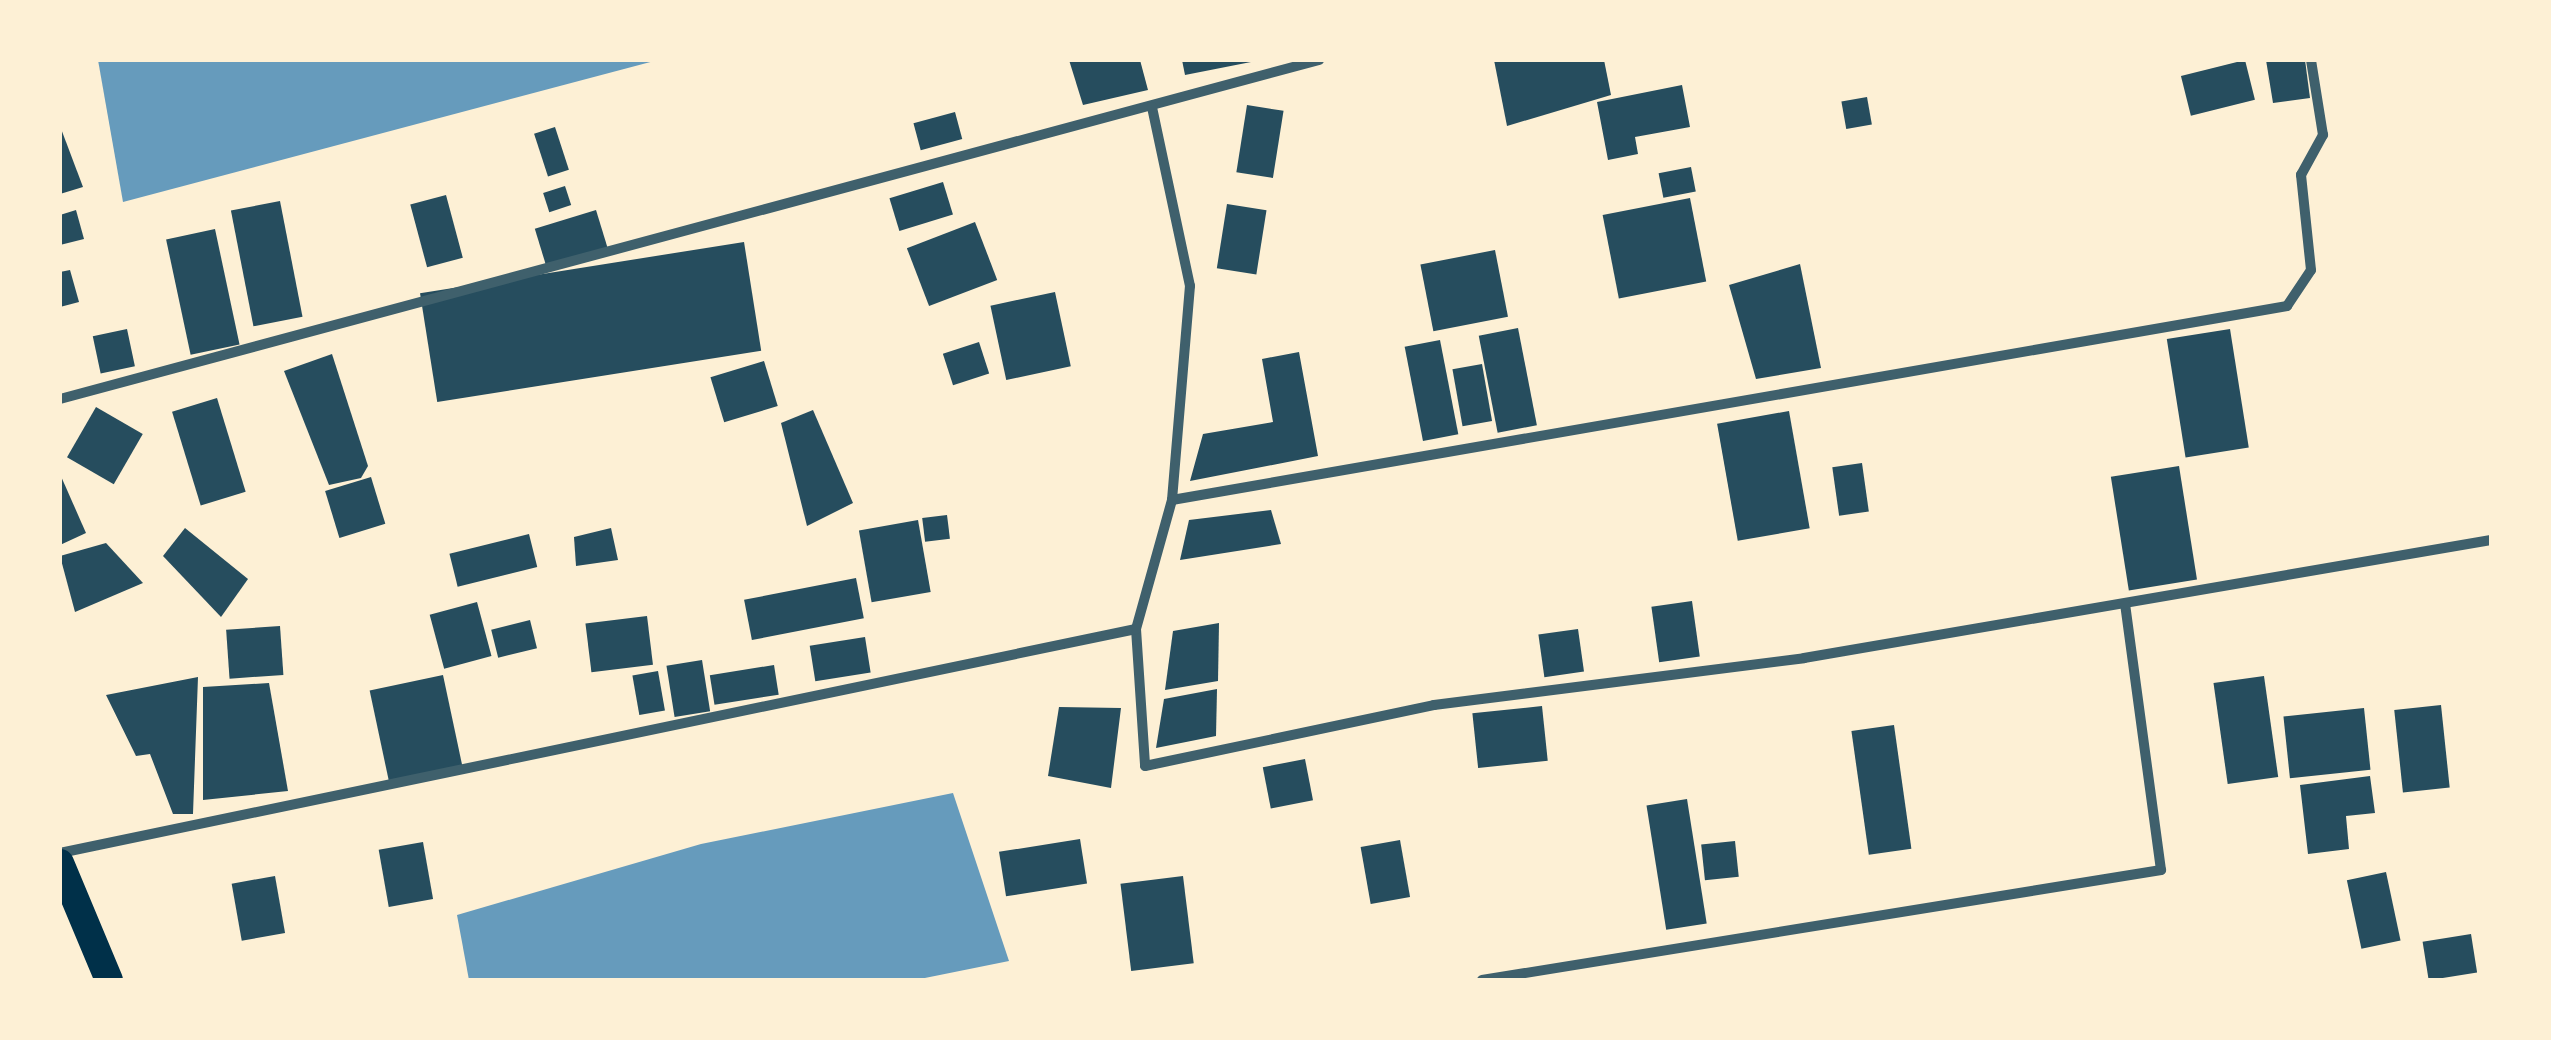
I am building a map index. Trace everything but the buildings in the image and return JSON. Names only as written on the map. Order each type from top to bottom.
[{"type":"highway","points":[[60,863],[108,980]]},
{"type":"street","points":[[60,398],[1319,60]]},
{"type":"street","points":[[1172,500],[2286,306],[2310,270],[2301,175],[2322,134],[2311,60]]},
{"type":"street","points":[[1152,107],[1190,286],[1172,500],[1136,629],[1145,766],[1434,705],[2125,605],[2491,540]]},
{"type":"street","points":[[1482,980],[2161,870],[2125,605]]},
{"type":"street","points":[[60,853],[1136,629]]},
{"type":"water","points":[[98,60],[658,60],[123,202]]},
{"type":"water","points":[[953,793],[1009,961],[915,980],[469,980],[457,915],[701,844]]}]
